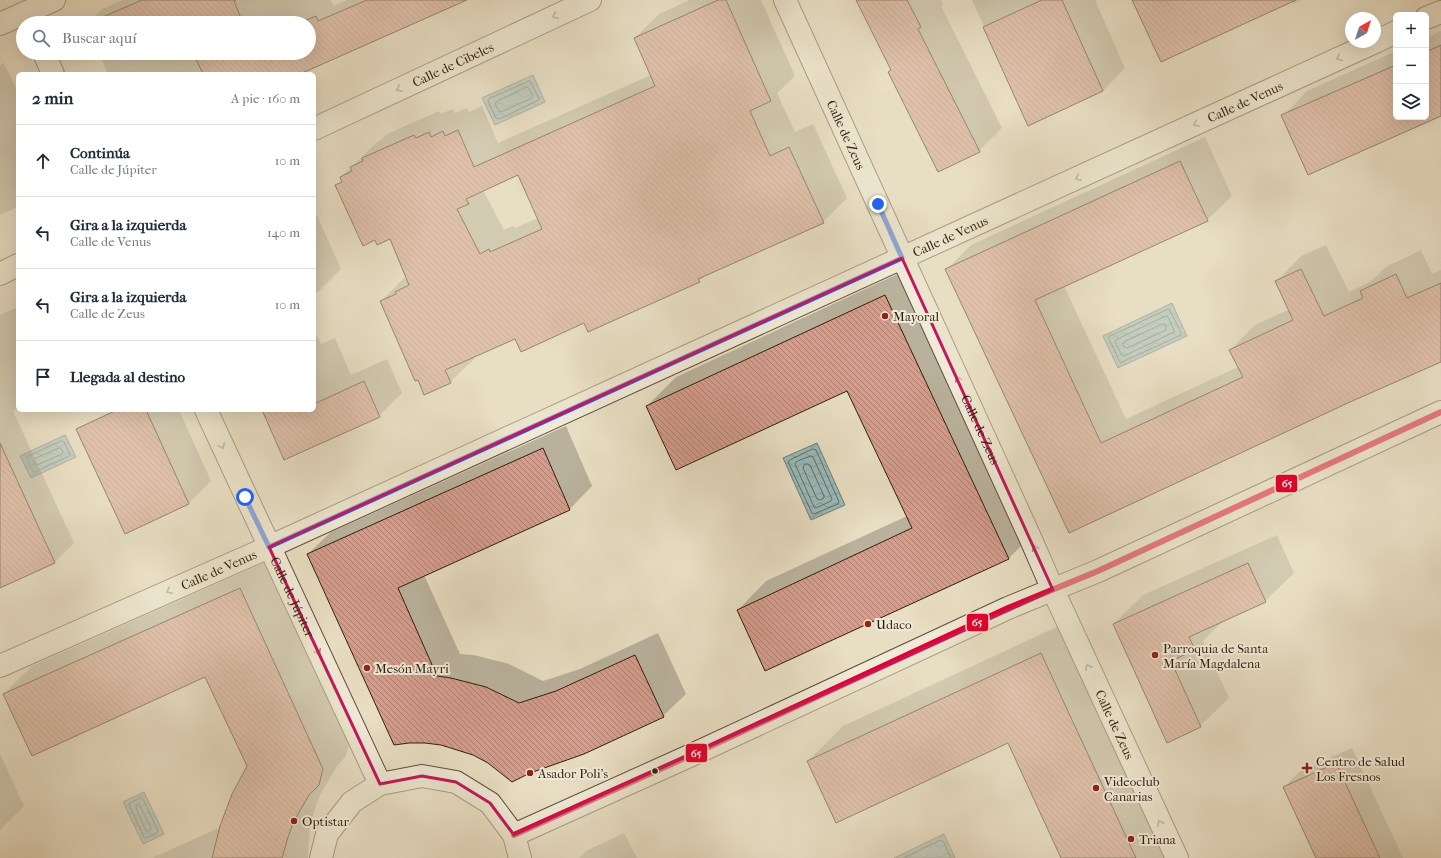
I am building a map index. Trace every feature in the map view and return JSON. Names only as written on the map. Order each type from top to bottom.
[{"type":"street","points":[[0,24],[24,12],[54,0]]},
{"type":"street","name":"Calle de Cibeles","points":[[316,128],[590,0]]},
{"type":"street","name":"Calle de Zeus","points":[[785,0],[902,258],[926,307],[1053,590],[1177,858]]},
{"type":"street","points":[[1429,17],[1441,12]]},
{"type":"street","name":"Calle de Venus","points":[[1381,39],[1393,33]]},
{"type":"street","name":"Calle de Venus","points":[[0,666],[269,547],[1362,48]]},
{"type":"street","points":[[47,60],[52,72]]},
{"type":"street","points":[[0,274],[16,266]]},
{"type":"street","name":"Calle de Júpiter","points":[[207,412],[380,784]]},
{"type":"street","points":[[514,835],[696,753],[1008,608],[1098,570],[1441,412]]},
{"type":"street","points":[[321,858],[327,834],[352,802],[380,784],[422,776],[456,782],[490,803],[514,835],[520,858]]},
{"type":"highlighted area","points":[[902,258],[1053,590],[514,835],[490,803],[456,782],[422,776],[380,784],[269,547]]},
{"type":"water","points":[[533,75],[545,102],[495,125],[482,98]]},
{"type":"water","points":[[1172,303],[1187,336],[1118,368],[1103,336]]},
{"type":"water","points":[[65,435],[76,457],[31,478],[20,456]]},
{"type":"water","points":[[817,443],[845,505],[811,520],[783,458]]},
{"type":"water","points":[[144,792],[164,834],[143,844],[123,802]]},
{"type":"water","points":[[944,834],[955,858],[894,858]]},
{"type":"building","points":[[142,0],[236,0],[234,1],[240,16],[105,16]]},
{"type":"building","points":[[367,0],[467,0],[305,72],[202,72],[196,60],[316,60],[316,16],[318,21]]},
{"type":"building","points":[[718,0],[726,0],[771,101],[750,111],[770,156],[789,147],[824,223],[698,279],[700,282],[588,332],[584,323],[521,352],[515,339],[445,370],[451,383],[424,395],[418,380],[415,381],[380,301],[396,294],[395,292],[409,285],[390,239],[377,245],[375,240],[363,246],[335,185],[342,182],[340,177],[352,171],[350,167],[363,161],[362,158],[414,135],[416,138],[429,132],[431,137],[443,131],[445,136],[458,130],[474,167],[655,86],[634,38]],"holes":[[[518,175],[542,229],[490,252],[489,249],[480,254],[457,209],[469,204],[466,199]]]},
{"type":"building","points":[[856,0],[907,0],[921,27],[918,29],[980,152],[938,172],[888,72],[891,70]]},
{"type":"building","points":[[1042,0],[1062,0],[1103,91],[1028,126],[983,27]]},
{"type":"building","points":[[1132,0],[1296,0],[1161,62]]},
{"type":"building","points":[[1441,45],[1441,116],[1308,175],[1281,115],[1393,66],[1393,120],[1429,120],[1429,51]]},
{"type":"building","points":[[1180,161],[1208,221],[1035,300],[1101,443],[1243,377],[1229,350],[1293,320],[1275,281],[1301,269],[1324,316],[1363,298],[1360,291],[1396,274],[1407,298],[1441,283],[1441,362],[1350,402],[1069,533],[945,269]]},
{"type":"building","points":[[885,295],[1009,559],[765,671],[737,610],[912,528],[847,391],[676,470],[646,406]]},
{"type":"building","points":[[364,381],[380,417],[284,460],[263,412],[316,412],[316,403]]},
{"type":"building","points":[[113,412],[147,412],[189,504],[125,534],[76,429]]},
{"type":"building","points":[[0,443],[55,563],[0,588]]},
{"type":"building","points":[[543,448],[570,510],[398,588],[437,676],[486,687],[519,703],[556,691],[635,655],[664,717],[584,754],[530,773],[512,782],[488,763],[473,755],[441,745],[409,743],[394,745],[307,554]]},
{"type":"building","name":"Parroquia de Santa María Magdalena","points":[[1248,563],[1266,602],[1189,637],[1195,650],[1171,661],[1201,727],[1167,743],[1113,624]]},
{"type":"building","points":[[240,588],[323,769],[319,785],[309,795],[294,821],[282,858],[212,858],[220,826],[232,794],[247,766],[205,677],[32,756],[3,694]]},
{"type":"building","points":[[1041,653],[1136,858],[1061,858],[1008,743],[836,823],[807,761]]},
{"type":"building","points":[[1336,763],[1380,858],[1316,858],[1283,787]]},
{"type":"transit line","name":"65","points":[[514,835],[696,753],[1008,608],[1098,571],[1441,412]]},
{"type":"place","name":"Mayoral","points":[[885,316]]},
{"type":"place","name":"Udaco","points":[[868,624]]},
{"type":"place","name":"Parroquia de Santa María Magdalena","points":[[1155,655]]},
{"type":"place","name":"Mesón Mayri","points":[[367,668]]},
{"type":"place","name":"Centro de Salud Los Fresnos","points":[[1307,768]]},
{"type":"place","name":"Asador Poli's","points":[[530,773]]},
{"type":"place","name":"Videoclub Canarias","points":[[1096,788]]},
{"type":"place","name":"Optistar","points":[[294,821]]},
{"type":"place","name":"Triana","points":[[1131,839]]},
{"type":"route","points":[[245,497],[269,547],[902,258],[878,204]]}]
